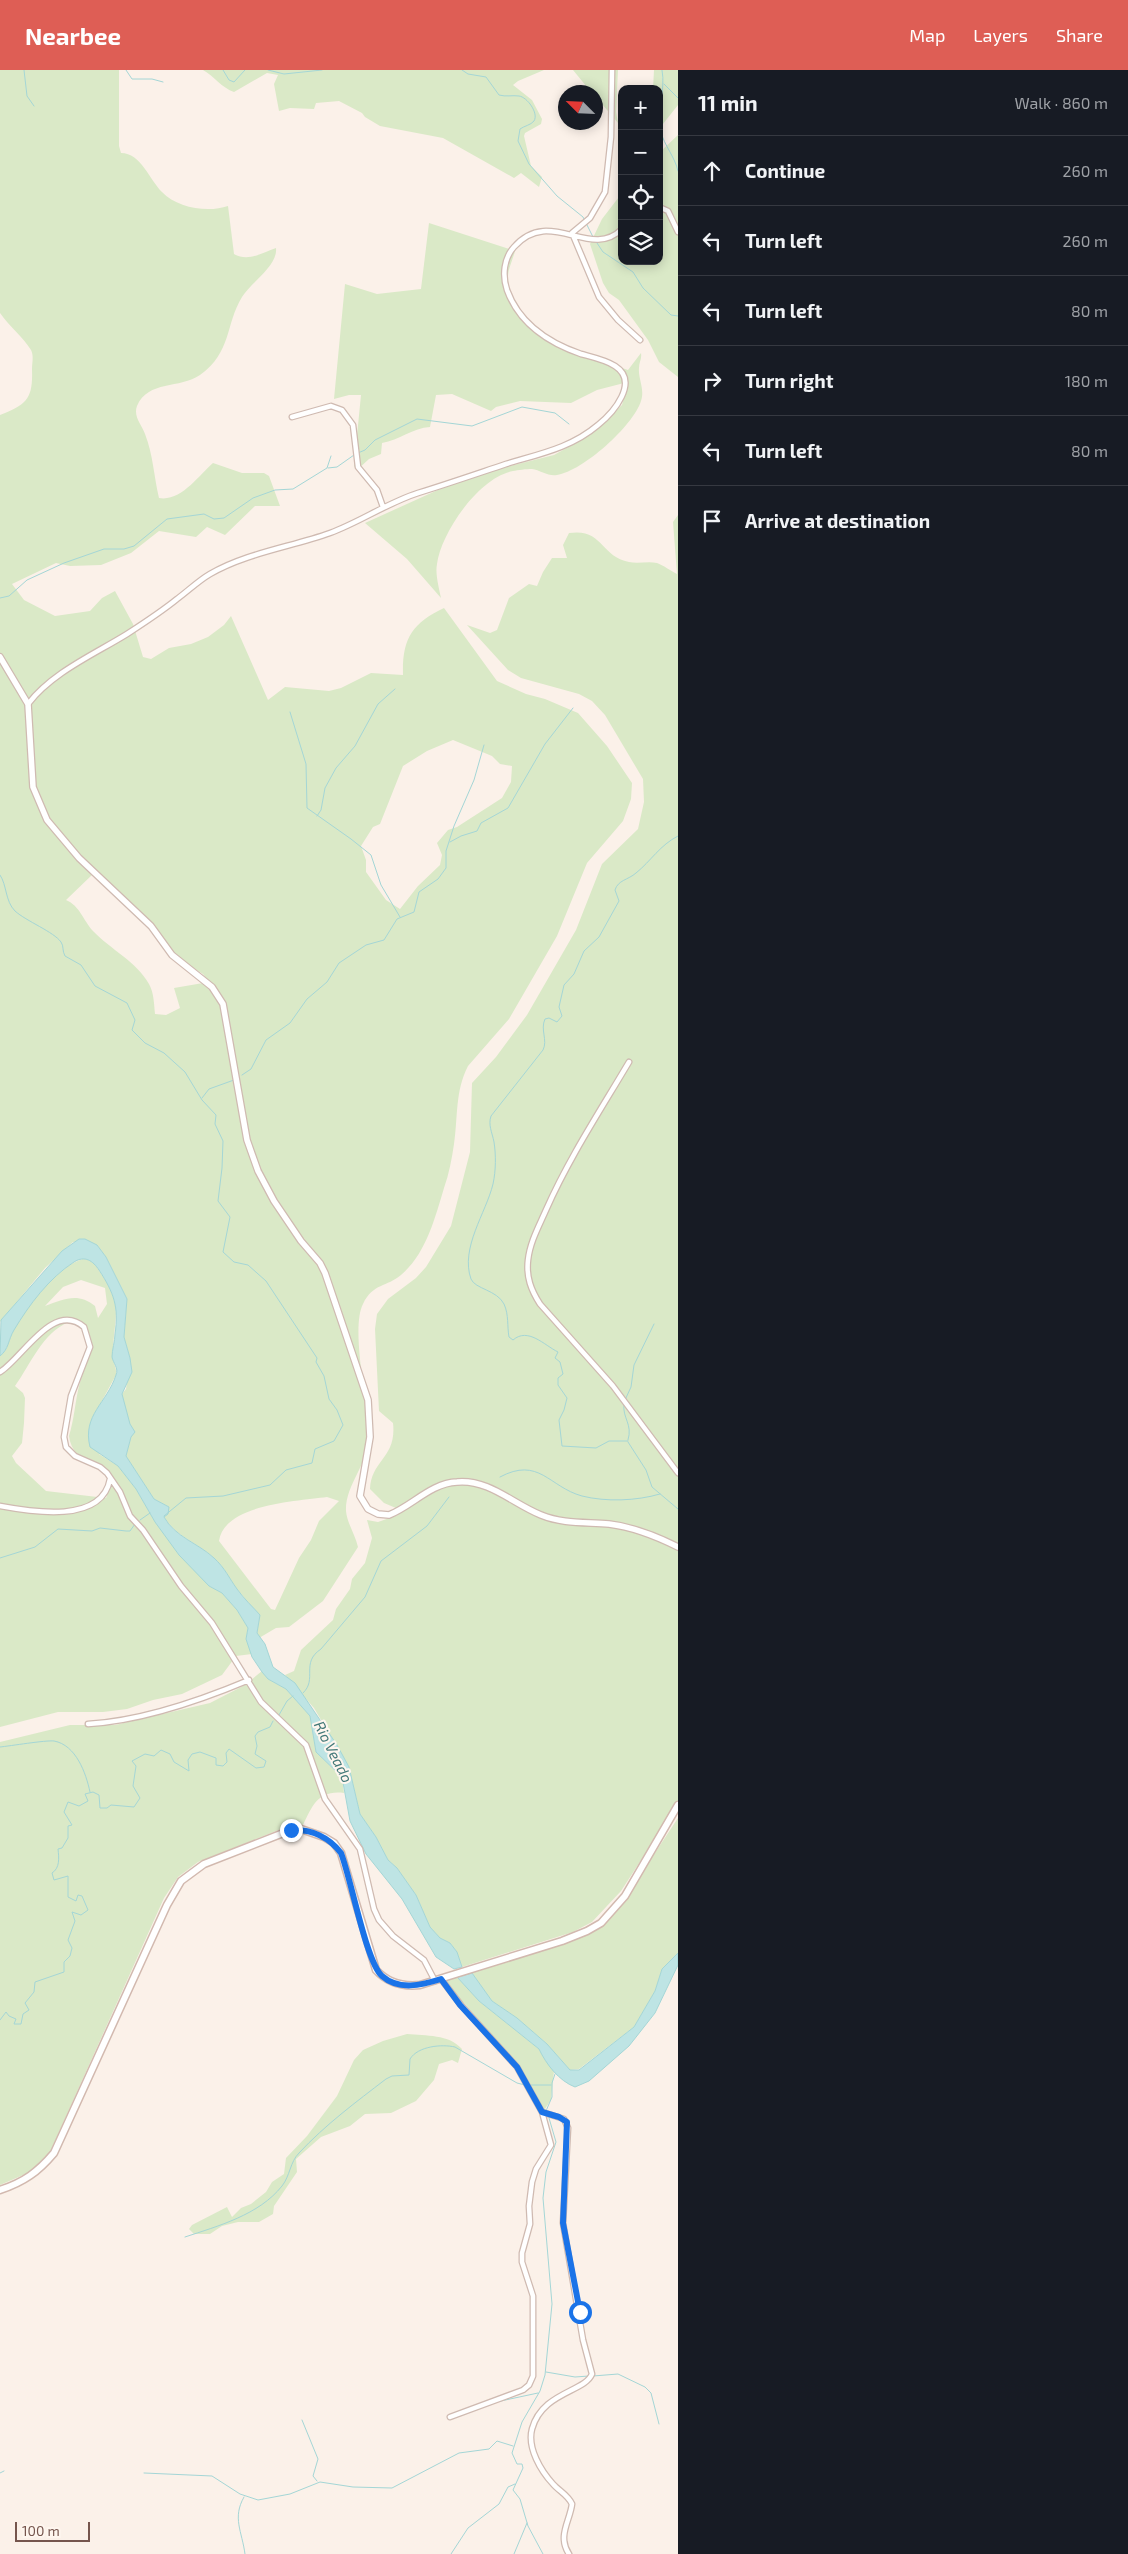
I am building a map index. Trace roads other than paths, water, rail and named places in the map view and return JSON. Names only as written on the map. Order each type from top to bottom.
[{"type":"main road","points":[[0,2190],[30,2178],[40,2170],[54,2153],[167,1905],[181,1881],[204,1864],[291,1830],[301,1829],[324,1837],[334,1843],[341,1853],[376,1970],[383,1977],[402,1986],[420,1985],[562,1941],[587,1932],[601,1923],[625,1896],[678,1805]]},
{"type":"street","points":[[572,233],[590,218],[605,192],[610,137],[612,70]]},
{"type":"street","points":[[663,209],[668,211],[678,232]]},
{"type":"street","points":[[28,704],[50,682],[160,612],[208,575],[279,548],[330,532],[418,493],[560,448],[593,429],[616,406],[625,386],[618,369],[608,362],[565,347],[531,327],[519,313],[506,288],[504,275],[506,261],[518,243],[543,230],[572,233],[586,239],[602,240],[618,232]]},
{"type":"street","points":[[572,233],[599,297],[618,320],[640,340]]},
{"type":"street","points":[[292,416],[331,406],[342,410],[353,425],[358,467],[378,490],[383,507]]},
{"type":"street","points":[[0,657],[28,704],[33,787],[46,820],[79,858],[151,926],[172,955],[212,987],[223,1004],[247,1140],[254,1160],[274,1201],[322,1266],[365,1389],[370,1424],[368,1452],[359,1492],[364,1504],[373,1512],[389,1516],[442,1485],[464,1482],[494,1490],[540,1515],[554,1519],[621,1526],[657,1537],[678,1547]]},
{"type":"street","points":[[629,1062],[570,1161],[548,1205],[532,1241],[528,1274],[533,1292],[540,1304],[613,1386],[678,1474]]},
{"type":"street","points":[[0,1372],[16,1361],[30,1342],[56,1323],[72,1321],[84,1327],[89,1338],[90,1347],[73,1390],[64,1441],[71,1453],[100,1467],[110,1479],[120,1492],[130,1516],[143,1530],[181,1586],[207,1616],[265,1708],[306,1745],[325,1799],[360,1849],[367,1871],[374,1909],[379,1920],[393,1936],[424,1960],[438,1980],[517,2067],[542,2112],[551,2145],[536,2169],[532,2182],[529,2195],[530,2224],[522,2253],[522,2262],[533,2296],[533,2376],[529,2386],[522,2390],[450,2417]]},
{"type":"street","points":[[0,1506],[44,1512],[84,1508],[101,1500],[110,1479]]},
{"type":"street","points":[[88,1724],[182,1706],[249,1680]]},
{"type":"street","points":[[542,2112],[564,2119],[568,2128],[563,2223],[584,2340],[592,2370],[588,2381],[563,2393],[548,2403],[534,2423],[531,2431],[531,2445],[539,2462],[552,2484],[572,2504],[564,2531],[564,2545],[569,2554]]},
{"type":"water","name":"Rio Veado","points":[[79,1239],[85,1239],[97,1245],[106,1257],[127,1299],[124,1337],[132,1372],[122,1394],[130,1424],[135,1432],[131,1437],[126,1456],[154,1499],[169,1507],[168,1514],[164,1517],[174,1530],[218,1562],[240,1593],[260,1615],[257,1633],[265,1644],[273,1667],[295,1683],[337,1745],[349,1767],[360,1814],[376,1837],[388,1860],[397,1868],[416,1895],[430,1927],[440,1938],[450,1943],[457,1952],[462,1967],[454,1969],[436,1957],[402,1899],[366,1854],[350,1821],[342,1777],[316,1752],[310,1716],[286,1689],[268,1679],[262,1672],[252,1657],[246,1639],[248,1628],[237,1610],[222,1593],[209,1586],[179,1555],[155,1522],[136,1489],[118,1466],[90,1447],[89,1426],[112,1385],[117,1372],[112,1357],[116,1308],[112,1293],[94,1264],[85,1259],[78,1260],[56,1276],[26,1311],[0,1356],[1,1320],[62,1251]]},
{"type":"water","points":[[678,1953],[678,1965],[655,2013],[629,2046],[589,2081],[575,2087],[558,2076],[549,2066],[539,2049],[479,2001],[457,1977],[472,1973],[492,2001],[517,2018],[547,2044],[570,2070],[579,2070],[634,2027],[655,1991],[662,1969]]},
{"type":"waterway","points":[[24,70],[27,96],[34,106]]},
{"type":"waterway","points":[[126,70],[132,79],[152,79],[163,82]]},
{"type":"waterway","points":[[223,70],[229,80],[234,82],[245,70]]},
{"type":"waterway","points":[[268,70],[284,74],[322,70]]},
{"type":"waterway","points":[[462,70],[468,74],[486,77],[499,95],[519,96],[529,102],[534,110],[535,118],[533,122],[520,129],[518,141],[529,164],[557,196],[583,217],[593,237]]},
{"type":"waterway","points":[[662,70],[661,132],[678,171]]},
{"type":"waterway","points":[[664,84],[678,98]]},
{"type":"waterway","points":[[595,240],[603,252],[633,272],[643,288],[671,315],[678,316]]},
{"type":"waterway","points":[[358,453],[365,450],[375,440],[417,419],[472,426],[522,407],[555,413],[569,424]]},
{"type":"waterway","points":[[328,468],[337,467],[354,455]]},
{"type":"waterway","points":[[0,598],[9,596],[27,580],[64,563],[104,549],[124,549],[134,546],[167,519],[204,514],[214,519],[224,518],[253,498],[275,490],[293,489],[327,468],[331,456]]},
{"type":"waterway","points":[[317,816],[321,810],[325,788],[336,768],[355,746],[378,704],[395,689]]},
{"type":"waterway","points":[[450,842],[477,831],[481,823],[508,808],[545,744],[573,708]]},
{"type":"waterway","points":[[290,712],[306,764],[307,808],[371,855],[381,885],[400,917]]},
{"type":"waterway","points":[[242,1075],[251,1069],[266,1040],[290,1023],[307,999],[327,982],[339,963],[366,945],[384,940],[397,919],[414,912],[419,892],[438,879],[446,868],[446,851],[454,826],[474,780],[484,745]]},
{"type":"waterway","points":[[628,1441],[609,1441],[596,1448],[562,1446],[559,1420],[567,1398],[558,1385],[558,1378],[563,1374],[560,1362],[555,1358],[558,1352],[530,1336],[519,1336],[513,1340],[509,1337],[504,1304],[501,1299],[473,1282],[468,1267],[471,1243],[490,1195],[494,1179],[495,1152],[490,1126],[491,1116],[543,1050],[545,1019],[549,1018],[557,1022],[562,1016],[559,1007],[564,985],[574,974],[584,951],[599,937],[619,901],[615,890],[616,887],[636,873],[661,848],[678,836]]},
{"type":"waterway","points":[[0,875],[9,903],[15,911],[57,938],[62,944],[65,956],[81,965],[95,986],[127,1003],[135,1020],[132,1030],[145,1043],[164,1053],[185,1072],[202,1100],[216,1115],[215,1124],[223,1141],[218,1201],[230,1217],[223,1252],[234,1262],[248,1265],[266,1281],[317,1358],[316,1362],[324,1376],[329,1399],[337,1410],[343,1425],[334,1441],[315,1449],[312,1463],[286,1470],[270,1485],[223,1496],[186,1498],[164,1516]]},
{"type":"waterway","points":[[202,1098],[209,1089],[234,1080]]},
{"type":"waterway","points":[[625,1400],[631,1387],[634,1365],[654,1324]]},
{"type":"waterway","points":[[624,1404],[624,1413],[629,1430],[628,1440]]},
{"type":"waterway","points":[[628,1442],[646,1470],[652,1487],[678,1509]]},
{"type":"waterway","points":[[500,1477],[513,1471],[534,1471],[571,1492],[601,1499],[631,1499],[660,1494]]},
{"type":"waterway","points":[[303,1693],[309,1682],[311,1660],[365,1597],[381,1561],[427,1526],[449,1497]]},
{"type":"waterway","points":[[140,1520],[150,1513]]},
{"type":"waterway","points":[[0,1558],[35,1547],[58,1529],[92,1531],[100,1528],[130,1531],[135,1524]]},
{"type":"waterway","points":[[279,1715],[287,1701],[293,1696]]},
{"type":"waterway","points":[[0,2020],[6,2012],[9,2016],[16,2019],[14,2024],[21,2024],[23,2014],[29,2010],[25,2003],[34,1992],[35,1982],[64,1972],[64,1962],[70,1956],[72,1948],[68,1940],[75,1921],[72,1912],[81,1915],[88,1910],[82,1896],[78,1895],[76,1901],[68,1897],[68,1876],[54,1880],[52,1873],[58,1866],[58,1849],[62,1848],[68,1838],[68,1826],[72,1825],[64,1812],[68,1802],[79,1806],[88,1801],[85,1794],[93,1792],[99,1795],[100,1808],[107,1808],[111,1805],[134,1807],[140,1798],[133,1786],[136,1766],[132,1761],[145,1754],[154,1756],[161,1750],[170,1754],[174,1762],[189,1771],[188,1760],[192,1754],[200,1752],[216,1758],[216,1765],[223,1766],[227,1762],[226,1753],[229,1749],[256,1768],[264,1767],[266,1761],[255,1754],[257,1746],[255,1736],[258,1732],[270,1727],[273,1721]]},
{"type":"waterway","points":[[0,1747],[50,1741],[62,1744],[79,1761],[90,1792]]},
{"type":"waterway","points":[[185,2237],[237,2218],[262,2205],[282,2186],[296,2157],[319,2133],[386,2079],[392,2076],[409,2075],[410,2059],[419,2051],[437,2046],[455,2047],[517,2083],[525,2085]]},
{"type":"waterway","points":[[546,2111],[552,2097],[552,2083],[555,2074]]},
{"type":"waterway","points":[[530,2085],[551,2085]]},
{"type":"waterway","points":[[543,2554],[528,2526],[520,2499],[513,2490],[523,2468],[522,2464],[517,2464],[512,2453],[522,2422],[540,2391],[545,2375],[552,2304],[543,2198],[546,2172],[556,2142],[549,2118]]},
{"type":"waterway","points":[[546,2372],[575,2377],[589,2376]]},
{"type":"waterway","points":[[593,2376],[618,2374],[645,2387],[651,2393],[659,2424]]},
{"type":"waterway","points":[[496,2402],[538,2393]]},
{"type":"waterway","points":[[302,2420],[318,2459],[313,2476],[317,2481]]},
{"type":"waterway","points":[[144,2473],[212,2476],[240,2494],[258,2500],[290,2494],[320,2482],[353,2487],[392,2488],[459,2453],[489,2449],[497,2441],[513,2446]]},
{"type":"waterway","points":[[0,2473],[4,2471]]},
{"type":"waterway","points":[[451,2554],[468,2528],[499,2504],[508,2487],[515,2484]]},
{"type":"waterway","points":[[244,2497],[240,2505],[238,2518],[245,2554]]},
{"type":"waterway","points":[[514,2554],[527,2523]]}]
